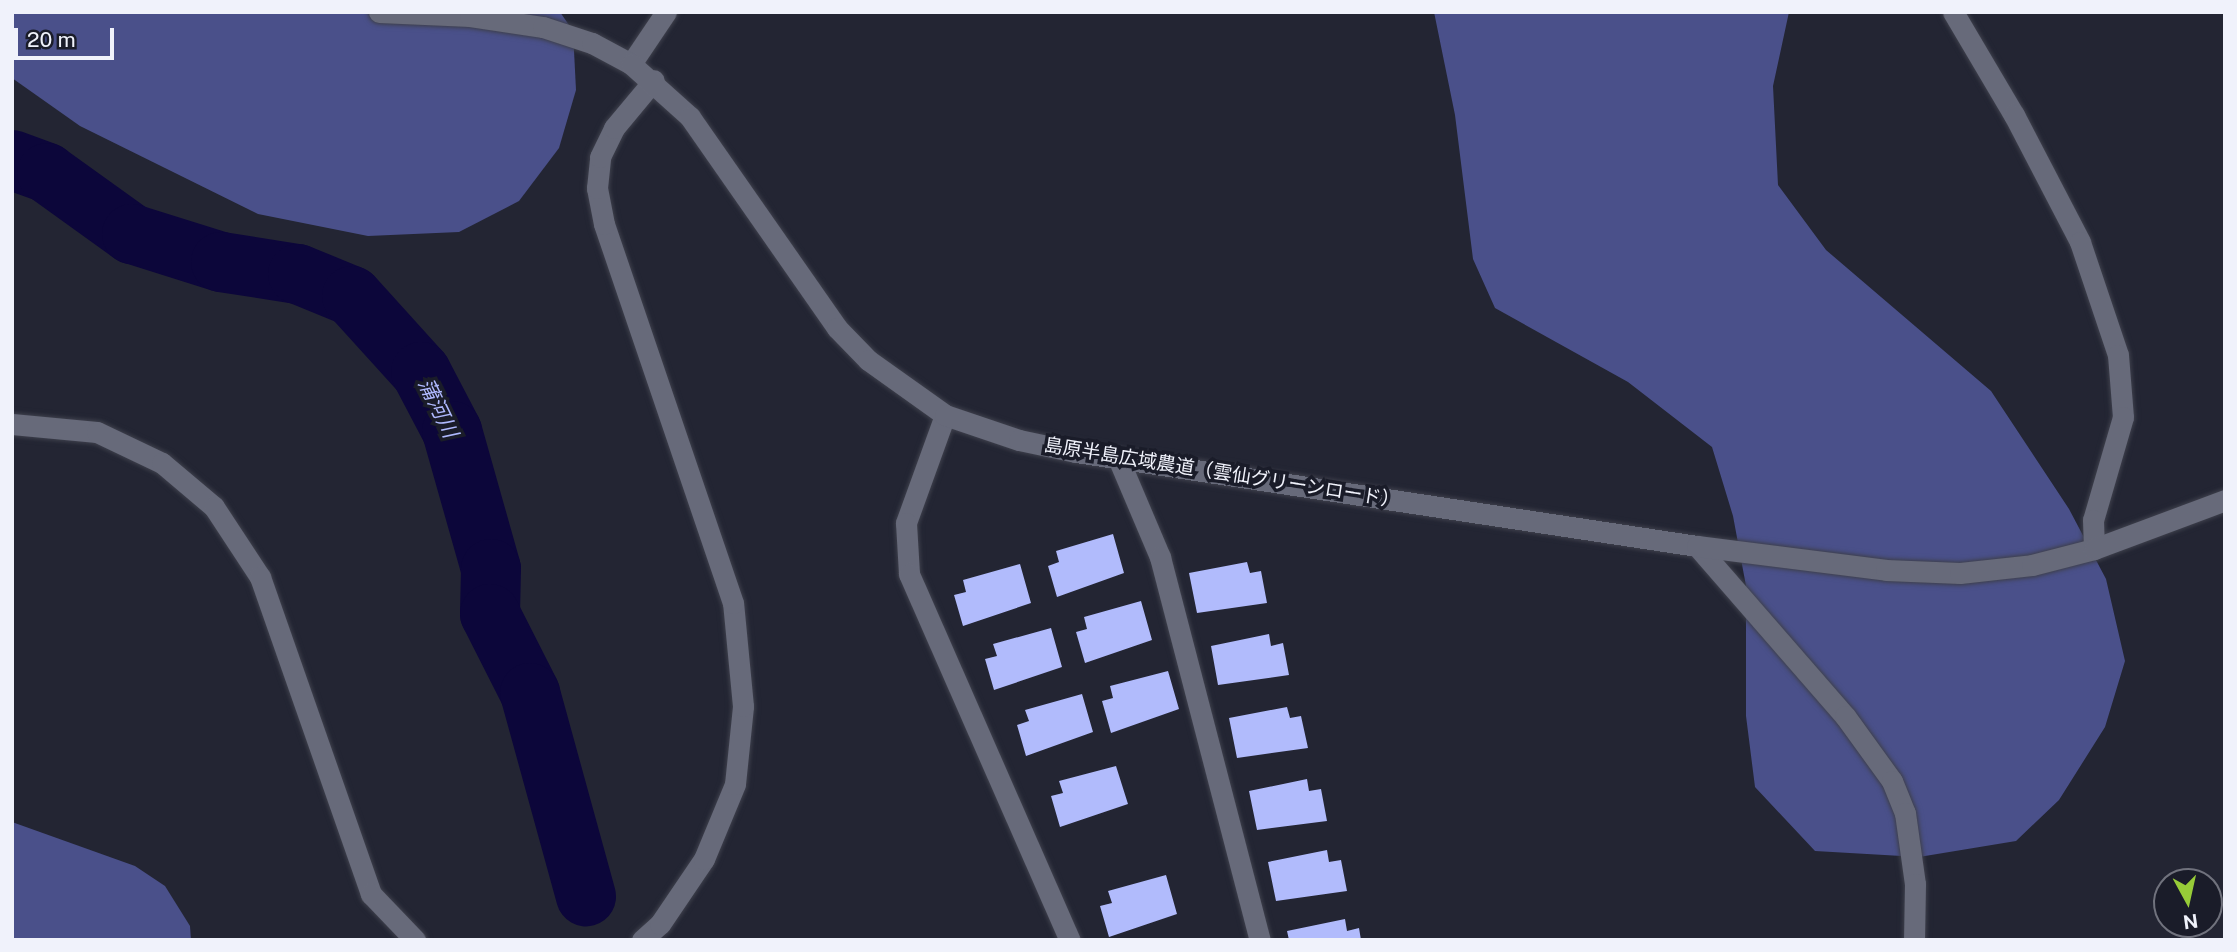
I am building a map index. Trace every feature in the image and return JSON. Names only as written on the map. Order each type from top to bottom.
[{"type":"street","name":"島原半島広域農道（雲仙グリーンロード）","points":[[379,12],[470,16],[543,27],[592,43],[631,64],[654,80],[720,157],[836,328],[902,388],[944,415],[1019,440],[1118,458],[1697,546],[1886,570],[1960,573],[2032,565],[2094,549],[2225,500]]},
{"type":"street","points":[[631,64],[666,12]]},
{"type":"street","points":[[1953,12],[2014,115],[2080,242],[2118,355],[2123,417],[2093,520],[2094,549]]},
{"type":"street","points":[[642,940],[660,924],[704,859],[735,784],[743,706],[733,603],[604,224],[597,188],[600,158],[614,128],[654,80]]},
{"type":"street","points":[[944,415],[906,523],[909,574],[1070,940]]},
{"type":"street","points":[[12,424],[96,432],[162,463],[214,507],[260,577],[372,894],[415,940]]},
{"type":"street","points":[[1118,458],[1160,557],[1260,940]]},
{"type":"street","points":[[1697,546],[1845,716],[1892,780],[1907,825],[1915,884],[1914,940]]},
{"type":"shaded area","points":[[12,12],[560,12],[573,31],[576,90],[559,148],[519,201],[459,232],[368,236],[258,214],[80,126],[12,78]]},
{"type":"shaded area","points":[[1434,12],[1789,12],[1773,86],[1778,185],[1826,250],[1991,391],[2069,509],[2106,579],[2125,661],[2105,727],[2059,800],[2016,841],[1919,857],[1815,851],[1755,787],[1746,716],[1746,586],[1733,516],[1712,447],[1628,382],[1495,308],[1473,259],[1455,115]]},
{"type":"shaded area","points":[[12,822],[135,866],[165,886],[190,926],[191,940],[12,940]]},
{"type":"building","points":[[1113,534],[1124,573],[1057,597],[1048,566],[1059,562],[1056,551]]},
{"type":"building","points":[[1247,562],[1250,573],[1261,571],[1267,603],[1197,613],[1189,573]]},
{"type":"building","points":[[1020,564],[1031,603],[963,626],[954,595],[966,592],[963,580]]},
{"type":"building","points":[[1141,601],[1152,640],[1085,663],[1076,632],[1087,629],[1084,617]]},
{"type":"building","points":[[1051,628],[1062,667],[994,690],[985,659],[997,656],[993,644]]},
{"type":"building","points":[[1269,634],[1271,646],[1283,643],[1289,675],[1218,685],[1211,646]]},
{"type":"building","points":[[1168,671],[1179,709],[1111,733],[1102,701],[1113,698],[1110,686]]},
{"type":"building","points":[[1082,694],[1093,732],[1026,756],[1017,725],[1029,721],[1025,710]]},
{"type":"building","points":[[1287,707],[1290,718],[1301,716],[1308,748],[1237,758],[1229,718]]},
{"type":"building","points":[[1116,766],[1128,804],[1060,827],[1051,796],[1063,793],[1059,781]]},
{"type":"building","points":[[1307,779],[1309,791],[1321,789],[1327,821],[1257,830],[1249,791]]},
{"type":"building","points":[[1327,850],[1329,862],[1341,860],[1347,891],[1276,901],[1268,862]]},
{"type":"building","points":[[1166,875],[1177,914],[1109,937],[1100,906],[1112,903],[1108,891]]},
{"type":"building","points":[[1345,919],[1347,931],[1359,928],[1361,940],[1289,940],[1287,931]]},
{"type":"waterway","name":"蒲河川","points":[[12,160],[47,173],[132,234],[221,262],[298,274],[352,296],[421,372],[452,431],[491,569],[490,614],[530,693],[586,896]]}]
